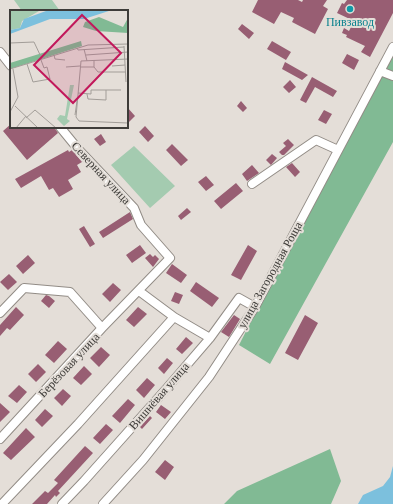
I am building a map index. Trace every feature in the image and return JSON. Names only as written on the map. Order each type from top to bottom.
[{"type":"street","name":"улица Загородная Роща","points":[[103,504],[143,460],[209,377],[255,307],[393,46]]},
{"type":"street","points":[[0,52],[10,65]]},
{"type":"street","points":[[380,71],[393,76]]},
{"type":"street","name":"Северная улица","points":[[61,128],[78,150],[134,208],[141,225],[170,258]]},
{"type":"street","points":[[252,184],[316,140],[338,150]]},
{"type":"street","name":"Берёзовая улица","points":[[0,440],[102,328],[170,258]]},
{"type":"street","points":[[0,313],[24,288],[70,292],[102,328]]},
{"type":"street","points":[[139,291],[174,317],[210,338]]},
{"type":"street","name":"Вишнёвая улица","points":[[62,504],[210,338],[239,298],[255,307]]},
{"type":"street","points":[[2,504],[78,424],[174,317]]},
{"type":"green space","points":[[14,0],[52,0],[59,10],[21,10]]},
{"type":"green space","points":[[393,47],[393,142],[270,364],[239,345],[358,112]]},
{"type":"green space","points":[[134,146],[175,186],[150,208],[111,165]]},
{"type":"green space","points":[[330,449],[341,481],[331,504],[224,504],[237,491]]},
{"type":"water","points":[[393,466],[393,504],[358,504],[363,495],[383,486],[390,477]]},
{"type":"building","points":[[258,0],[298,0],[302,2],[303,0],[327,0],[323,6],[328,9],[315,34],[292,22],[294,18],[281,12],[274,24],[252,12]]},
{"type":"building","points":[[347,0],[393,0],[393,13],[370,57],[361,52],[365,46],[346,37],[347,35],[342,33],[344,28],[349,31],[354,21],[337,13],[342,3],[344,4]]},
{"type":"building","points":[[242,24],[254,33],[249,39],[238,29]]},
{"type":"building","points":[[272,41],[291,52],[286,60],[267,49]]},
{"type":"building","points":[[347,54],[359,60],[354,70],[342,63]]},
{"type":"building","points":[[285,62],[308,75],[302,80],[282,69]]},
{"type":"building","points":[[312,77],[337,91],[333,97],[315,87],[306,103],[300,100]]},
{"type":"building","points":[[290,80],[296,87],[289,93],[283,87]]},
{"type":"building","points":[[241,101],[247,108],[243,112],[237,106]]},
{"type":"building","points":[[128,108],[135,116],[128,123]]},
{"type":"building","points":[[324,110],[332,114],[326,124],[318,120]]},
{"type":"building","points":[[10,125],[10,128],[55,128],[58,133],[27,160],[3,131]]},
{"type":"building","points":[[145,126],[154,136],[148,142],[139,132]]},
{"type":"building","points":[[101,134],[106,142],[100,146],[94,139]]},
{"type":"building","points":[[288,139],[294,145],[284,155],[282,155],[279,152],[286,146],[283,143]]},
{"type":"building","points":[[172,144],[188,160],[181,166],[166,150]]},
{"type":"building","points":[[68,150],[69,152],[72,150],[82,162],[77,165],[81,172],[68,180],[73,189],[59,197],[53,188],[49,190],[41,176],[21,188],[15,179]]},
{"type":"building","points":[[272,154],[277,158],[271,165],[266,160]]},
{"type":"building","points":[[292,163],[300,172],[295,177],[286,167]]},
{"type":"building","points":[[252,165],[259,173],[247,181],[242,174]]},
{"type":"building","points":[[206,176],[214,185],[206,191],[198,182]]},
{"type":"building","points":[[236,183],[243,191],[221,209],[214,201]]},
{"type":"building","points":[[187,208],[191,212],[181,220],[178,216]]},
{"type":"building","points":[[130,212],[133,219],[103,238],[99,232]]},
{"type":"building","points":[[84,226],[95,244],[90,247],[79,229]]},
{"type":"building","points":[[140,245],[146,253],[132,263],[126,255]]},
{"type":"building","points":[[248,245],[257,251],[241,280],[231,275]]},
{"type":"building","points":[[150,254],[153,257],[155,255],[159,259],[153,267],[145,258]]},
{"type":"building","points":[[28,255],[35,263],[23,274],[16,266]]},
{"type":"building","points":[[172,264],[187,275],[181,283],[166,273]]},
{"type":"building","points":[[9,274],[17,282],[8,290],[0,282]]},
{"type":"building","points":[[196,282],[219,298],[212,307],[190,291]]},
{"type":"building","points":[[113,283],[121,290],[110,302],[102,294]]},
{"type":"building","points":[[175,292],[183,295],[179,304],[171,301]]},
{"type":"building","points":[[46,295],[55,301],[49,308],[41,301]]},
{"type":"building","points":[[16,307],[24,315],[10,330],[7,328],[0,336],[0,325]]},
{"type":"building","points":[[138,307],[147,314],[134,327],[126,320]]},
{"type":"building","points":[[234,315],[240,319],[229,337],[221,332]]},
{"type":"building","points":[[305,315],[318,323],[298,360],[285,353]]},
{"type":"building","points":[[186,337],[193,343],[182,354],[176,349]]},
{"type":"building","points":[[58,341],[67,349],[54,363],[45,355]]},
{"type":"building","points":[[101,347],[110,355],[99,367],[90,358]]},
{"type":"building","points":[[167,358],[173,363],[164,374],[158,368]]},
{"type":"building","points":[[38,364],[46,372],[36,382],[28,374]]},
{"type":"building","points":[[84,366],[92,374],[81,385],[73,378]]},
{"type":"building","points":[[147,378],[155,385],[144,398],[136,390]]},
{"type":"building","points":[[19,385],[27,392],[17,403],[8,396]]},
{"type":"building","points":[[63,389],[71,396],[62,406],[54,398]]},
{"type":"building","points":[[128,399],[135,405],[120,423],[112,416]]},
{"type":"building","points":[[0,403],[10,412],[0,422]]},
{"type":"building","points":[[161,405],[171,412],[165,419],[156,412]]},
{"type":"building","points":[[45,409],[53,416],[42,427],[35,420]]},
{"type":"building","points":[[150,416],[152,418],[142,429],[140,427]]},
{"type":"building","points":[[106,424],[113,430],[100,444],[93,438]]},
{"type":"building","points":[[26,428],[35,437],[11,460],[3,453]]},
{"type":"building","points":[[85,446],[93,453],[58,491],[60,493],[56,497],[55,495],[47,504],[32,504],[45,491],[48,493],[58,483],[54,480]]},
{"type":"building","points":[[165,460],[174,467],[165,480],[155,472]]},
{"type":"place","name":"Пивзавод","points":[[350,9]]}]
